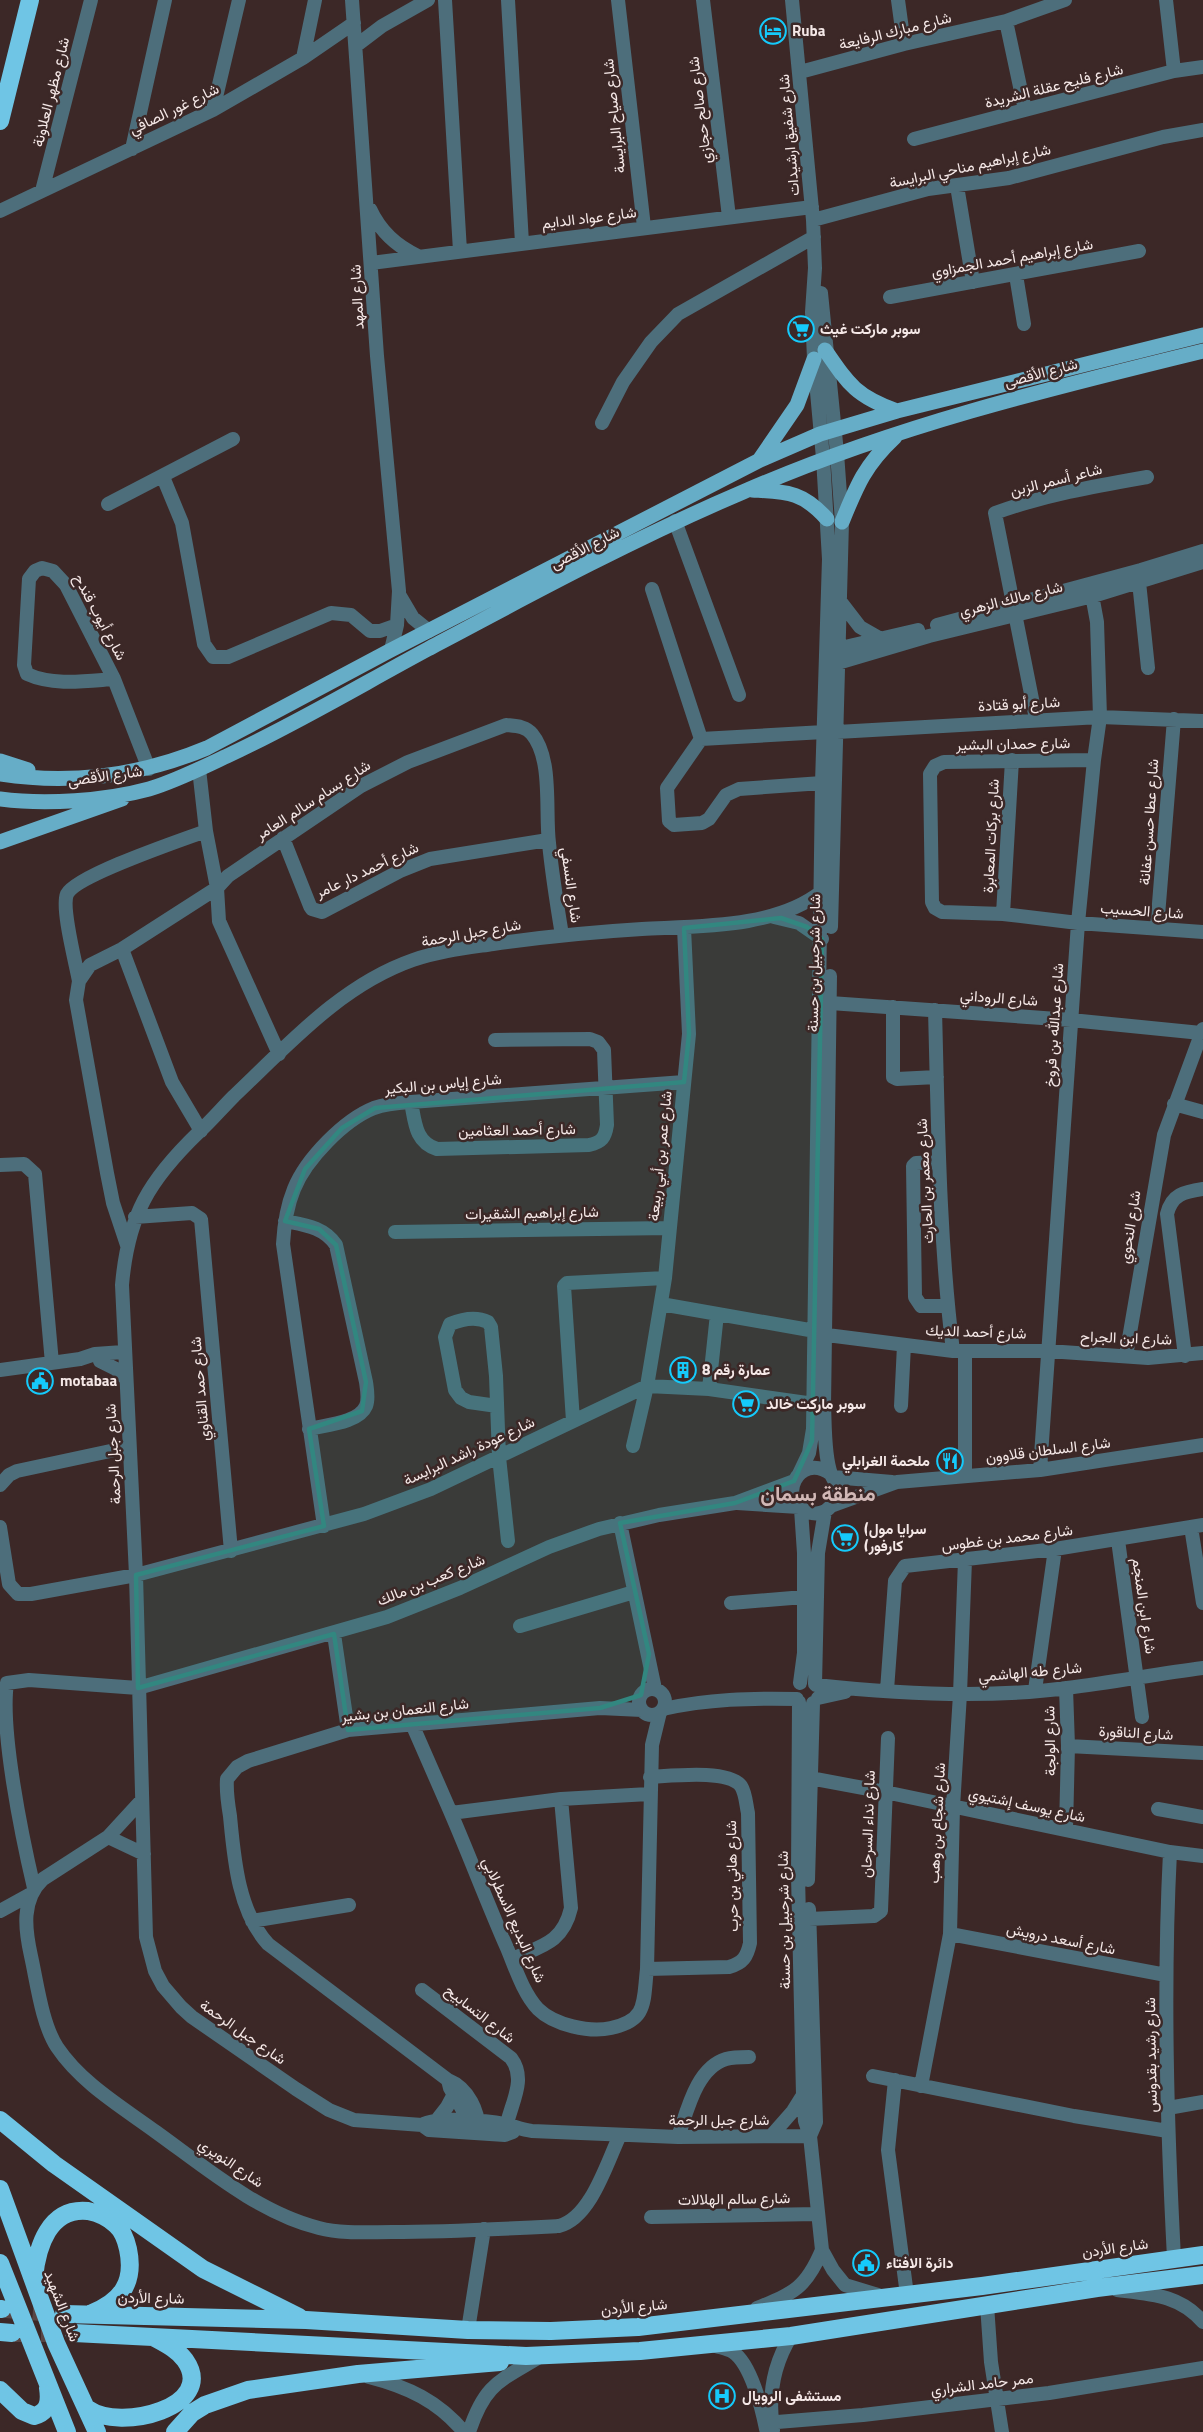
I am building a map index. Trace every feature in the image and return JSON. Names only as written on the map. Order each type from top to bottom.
[{"type":"highway","points":[[0,121],[30,0]]},
{"type":"highway","points":[[0,2121],[54,2164],[203,2269],[306,2320]]},
{"type":"highway","name":"شارع الشهيد","points":[[0,2189],[56,2343],[97,2432]]},
{"type":"highway","points":[[33,2282],[38,2249],[54,2222],[63,2215],[76,2211],[94,2212],[106,2217],[118,2226],[124,2236],[130,2259],[130,2275],[115,2301],[89,2315]]},
{"type":"highway","name":"شارع الأردن","points":[[64,2314],[306,2320],[468,2330],[552,2331],[638,2327],[898,2296],[1203,2255]]},
{"type":"highway","points":[[0,2263],[66,2430]]},
{"type":"highway","points":[[74,2333],[533,2356],[714,2345],[791,2336],[1097,2288],[1203,2275]]},
{"type":"highway","points":[[80,2396],[91,2413],[98,2419],[120,2427],[135,2429],[148,2427],[159,2423],[177,2410],[188,2392],[191,2379],[189,2368],[176,2351],[151,2336]]},
{"type":"highway","points":[[175,2432],[192,2413],[232,2394],[358,2374],[477,2366],[533,2356]]},
{"type":"highway","points":[[0,2390],[22,2411],[34,2416],[45,2411],[49,2403],[47,2383]]},
{"type":"main road","name":"شارع الأقصى","points":[[0,774],[57,778],[116,776],[149,769],[207,748],[391,650],[760,460],[828,431],[897,411],[1203,335]]},
{"type":"main road","name":"شارع الأقصى","points":[[0,799],[53,801],[139,791],[199,769],[254,743],[432,647],[675,521],[830,455],[899,432],[1047,389],[1203,351]]},
{"type":"main road","points":[[760,460],[797,405],[819,355],[855,390],[869,400],[897,411]]},
{"type":"main road","points":[[746,490],[796,494],[815,504],[834,520],[872,459],[899,432]]},
{"type":"main road","points":[[0,761],[57,778]]},
{"type":"main road","points":[[0,842],[96,809],[139,791]]},
{"type":"street","name":"شارع مظهر العلاونة","points":[[42,191],[91,0]]},
{"type":"street","points":[[132,149],[165,0]]},
{"type":"street","points":[[213,110],[239,0]]},
{"type":"street","points":[[303,58],[315,0]]},
{"type":"street","name":"شارع المهد","points":[[352,0],[357,45],[377,356],[399,591],[397,625],[391,650]]},
{"type":"street","points":[[357,45],[382,26],[428,0]]},
{"type":"street","points":[[445,0],[460,251]]},
{"type":"street","points":[[508,0],[522,243]]},
{"type":"street","name":"شارع صياح البرايسة","points":[[618,0],[644,227]]},
{"type":"street","name":"شارع صالح حجازي","points":[[703,0],[729,217]]},
{"type":"street","name":"شارع شفيق ارشيدات","points":[[792,0],[813,214],[815,268],[812,312],[830,455]]},
{"type":"street","points":[[898,0],[904,44]]},
{"type":"street","name":"شارع مبارك الرفايعة","points":[[800,72],[904,44],[1006,21],[1065,0]]},
{"type":"street","points":[[1166,0],[1174,71]]},
{"type":"street","points":[[1006,21],[1025,110]]},
{"type":"street","name":"شارع غور الصافي","points":[[0,211],[213,110],[303,58],[354,23]]},
{"type":"street","name":"شارع فليح عقلة الشريدة","points":[[914,139],[1174,71],[1203,67]]},
{"type":"street","name":"شارع إبراهيم مناحي البرايسة","points":[[813,214],[928,189],[1009,178],[1163,137],[1203,130]]},
{"type":"street","points":[[957,186],[973,282]]},
{"type":"street","points":[[367,201],[386,235],[401,248],[418,256]]},
{"type":"street","name":"شارع عواد الدايم","points":[[371,262],[729,217],[813,214]]},
{"type":"street","points":[[602,423],[623,382],[645,350],[678,314],[814,237]]},
{"type":"street","name":"شارع إبراهيم أحمد الجمزاوي","points":[[890,297],[1139,251]]},
{"type":"street","points":[[1016,275],[1024,324]]},
{"type":"street","points":[[108,504],[233,439]]},
{"type":"street","name":"شارع شرحبيل بن حسنة","points":[[830,455],[840,601],[833,650]]},
{"type":"street","points":[[162,477],[180,516],[204,645],[213,657],[228,657],[332,613],[351,615],[370,631],[380,631],[397,625]]},
{"type":"street","name":"شاعر أسمر الزبن","points":[[1016,609],[995,513],[1077,490],[1147,477]]},
{"type":"street","name":"شارع شرحبيل بن حسنة","points":[[797,1477],[812,1441],[821,1333],[830,1003],[833,650],[829,559],[834,520]]},
{"type":"street","points":[[675,521],[739,695]]},
{"type":"street","name":"شارع مالك الزهري","points":[[833,664],[1016,609],[1072,600],[1092,590],[1203,551]]},
{"type":"street","name":"شارع مالك الزهري","points":[[833,650],[1092,590],[1139,582],[1203,562]]},
{"type":"street","name":"شارع أيوب قندح","points":[[114,679],[52,680],[38,679],[27,674],[24,664],[28,589],[29,579],[34,571],[42,568],[60,576],[114,679],[149,769]]},
{"type":"street","points":[[1139,582],[1148,668]]},
{"type":"street","points":[[652,589],[701,739],[667,788],[669,820],[674,825],[702,823],[709,819],[726,795],[739,789],[822,783]]},
{"type":"street","name":"شارع عبدالله بن فروخ","points":[[1040,1470],[1078,923],[1100,717],[1097,622],[1092,590]]},
{"type":"street","name":"شارع المهد","points":[[399,591],[407,610],[429,631]]},
{"type":"street","points":[[1072,600],[1097,622]]},
{"type":"street","points":[[840,601],[860,627],[881,639]]},
{"type":"street","points":[[1016,609],[1036,719]]},
{"type":"street","points":[[838,682],[860,657]]},
{"type":"street","name":"شارع شرحبيل بن حسنة","points":[[832,1476],[825,1415],[821,1333],[821,892],[822,783],[838,682],[833,664]]},
{"type":"street","name":"شارع أبو قتادة","points":[[701,739],[1036,719],[1100,717],[1174,718],[1203,721]]},
{"type":"street","name":"شارع عطا حسن عفانة","points":[[1157,928],[1174,718]]},
{"type":"street","name":"شارع بسام سالم العامر","points":[[79,981],[90,965],[122,949],[217,888],[228,876],[361,786],[390,770],[507,725],[531,732],[539,745],[544,765],[548,840]]},
{"type":"street","name":"شارع بركات المعابرة","points":[[1003,914],[1012,760]]},
{"type":"street","name":"شارع حمدان البشير","points":[[1078,923],[1003,914],[942,912],[935,908],[932,902],[930,774],[934,766],[944,762],[1094,760]]},
{"type":"street","points":[[199,769],[206,831],[217,888],[217,910],[222,928],[279,1054]]},
{"type":"street","points":[[127,1245],[113,1203],[107,1173],[76,1000],[79,981],[65,906],[68,894],[76,885],[123,863],[206,831]]},
{"type":"street","name":"شارع أحمد دار عامر","points":[[283,838],[310,906],[317,912],[322,912],[400,871],[430,859],[548,840]]},
{"type":"street","name":"شارع النسفي","points":[[548,840],[562,935]]},
{"type":"street","name":"شارع جبل الرحمة","points":[[474,2127],[429,2130],[422,2125],[360,2121],[329,2110],[192,2017],[163,1986],[149,1955],[146,1937],[136,1575],[123,1333],[122,1285],[127,1245],[135,1217],[148,1191],[176,1154],[279,1054],[337,1002],[395,967],[426,956],[453,950],[562,935],[684,928],[772,917],[803,905],[821,892]]},
{"type":"street","name":"شارع جبل الرحمة","points":[[772,917],[799,923],[822,939]]},
{"type":"street","name":"شارع الحسيب","points":[[1078,923],[1203,932]]},
{"type":"street","name":"شارع عمر بن أبي ربيعة","points":[[633,1446],[647,1386],[661,1304],[670,1228],[688,1034],[684,928]]},
{"type":"street","points":[[122,949],[172,1082],[201,1131]]},
{"type":"street","name":"شارع الروداني","points":[[830,1003],[1202,1031]]},
{"type":"street","points":[[892,1007],[893,1077],[897,1079],[937,1077]]},
{"type":"street","name":"شارع معمر بن الحارث","points":[[935,1010],[939,1162],[948,1306],[959,1351],[965,1476]]},
{"type":"street","name":"شارع النحوي","points":[[1126,1356],[1164,1135],[1202,1031]]},
{"type":"street","points":[[495,1040],[590,1039],[598,1042],[604,1050],[606,1088]]},
{"type":"street","name":"شارع إياس بن البكير","points":[[324,1526],[283,1244],[285,1221],[294,1189],[305,1169],[342,1128],[358,1116],[375,1108],[411,1102],[684,1082]]},
{"type":"street","name":"شارع أحمد العثامين","points":[[411,1102],[417,1132],[421,1140],[427,1146],[437,1149],[589,1145],[599,1143],[605,1137],[606,1088]]},
{"type":"street","points":[[1174,1104],[1203,1112]]},
{"type":"street","points":[[939,1162],[916,1163],[913,1166],[915,1297],[921,1306],[948,1306]]},
{"type":"street","points":[[0,1165],[24,1164],[35,1174],[52,1363]]},
{"type":"street","points":[[1185,1356],[1167,1214],[1176,1195],[1203,1189]]},
{"type":"street","name":"شارع حمد القناوي","points":[[135,1217],[195,1214],[200,1217],[231,1551]]},
{"type":"street","points":[[285,1221],[319,1229],[330,1235],[336,1245],[366,1382],[367,1401],[362,1411],[345,1420],[309,1429]]},
{"type":"street","name":"شارع إبراهيم الشقيرات","points":[[395,1232],[670,1228]]},
{"type":"street","points":[[573,1421],[564,1286],[567,1283],[665,1278]]},
{"type":"street","name":"شارع أحمد الديك","points":[[661,1304],[821,1333],[904,1345],[959,1351],[1048,1351]]},
{"type":"street","points":[[709,1389],[717,1314]]},
{"type":"street","points":[[497,1406],[469,1402],[461,1398],[455,1390],[445,1337],[446,1329],[450,1324],[470,1318],[482,1318],[489,1322],[495,1366],[497,1406],[499,1457],[508,1541]]},
{"type":"street","points":[[101,1357],[123,1333]]},
{"type":"street","name":"شارع أحمد الديك","points":[[901,1406],[904,1345]]},
{"type":"street","name":"شارع ابن الجراح","points":[[1048,1351],[1126,1356],[1185,1356],[1203,1353]]},
{"type":"street","points":[[0,1370],[80,1359],[124,1356]]},
{"type":"street","points":[[101,1357],[125,1378]]},
{"type":"street","name":"شارع عودة راشد البرايسة","points":[[0,1527],[9,1584],[18,1594],[32,1594],[136,1575],[364,1514],[431,1489],[647,1386],[709,1389],[814,1404]]},
{"type":"street","name":"شارع السلطان قلاوون","points":[[832,1476],[897,1482],[1040,1470],[1203,1445]]},
{"type":"street","points":[[0,1485],[9,1475],[17,1471],[129,1447]]},
{"type":"street","points":[[812,1468],[825,1470],[832,1476],[838,1492],[828,1509],[813,1513],[800,1508],[792,1495],[797,1477],[812,1468]]},
{"type":"street","name":"شارع كعب بن مالك","points":[[138,1688],[200,1669],[334,1634],[419,1605],[565,1540],[620,1523],[735,1503],[797,1477]]},
{"type":"street","name":"شارع السلطان قلاوون","points":[[828,1509],[897,1482]]},
{"type":"street","name":"شارع كعب بن مالك","points":[[735,1503],[800,1508]]},
{"type":"street","name":"شارع شرحبيل بن حسنة","points":[[800,1508],[810,1778],[809,1919],[816,2122],[810,2136]]},
{"type":"street","name":"شارع شرحبيل بن حسنة","points":[[828,1509],[818,1553],[807,1692],[798,1875],[805,2121],[810,2136],[822,2250],[845,2285],[852,2289],[898,2296]]},
{"type":"street","points":[[620,1523],[649,1654],[650,1692],[639,1703],[643,1712],[653,1715],[662,1710],[698,1701],[807,1692]]},
{"type":"street","points":[[1197,1526],[1203,1602]]},
{"type":"street","name":"شارع محمد بن غطوس","points":[[887,1690],[897,1575],[905,1566],[1055,1549],[1197,1526]]},
{"type":"street","name":"شارع ابن المنجم","points":[[1118,1540],[1142,1717]]},
{"type":"street","points":[[1035,1690],[1055,1549]]},
{"type":"street","name":"شارع شجاع بن وهب","points":[[921,2086],[950,1934],[953,1806],[965,1560]]},
{"type":"street","points":[[520,1626],[634,1592]]},
{"type":"street","points":[[731,1603],[804,1597]]},
{"type":"street","points":[[334,1634],[348,1730]]},
{"type":"street","name":"شارع طه الهاشمي","points":[[807,1692],[887,1690],[960,1694],[1035,1690],[1066,1688],[1203,1668]]},
{"type":"street","points":[[33,1891],[3,1752],[1,1697],[7,1683],[29,1680],[138,1688]]},
{"type":"street","name":"شارع الولجة","points":[[1066,1688],[1068,1746],[1066,1829]]},
{"type":"street","points":[[650,1692],[698,1701]]},
{"type":"street","points":[[650,1692],[665,1701],[662,1710]]},
{"type":"street","name":"شارع النعمان بن بشير","points":[[600,1708],[650,1692]]},
{"type":"street","name":"شارع النعمان بن بشير","points":[[474,2127],[476,2111],[456,2084],[268,1944],[252,1921],[239,1880],[231,1833],[227,1779],[237,1767],[248,1761],[348,1730],[600,1708],[643,1712]]},
{"type":"street","name":"شارع البديع الاسطرلابي","points":[[412,1724],[525,1987],[540,2010],[555,2019],[579,2027],[604,2030],[625,2025],[637,2018],[643,2004],[647,1970],[649,1794],[652,1745],[662,1710]]},
{"type":"street","name":"شارع البديع الاسطرلابي","points":[[643,1712],[652,1745]]},
{"type":"street","name":"شارع نداء السرحان","points":[[809,1919],[874,1916],[881,1911],[888,1738]]},
{"type":"street","name":"شارع الناقورة","points":[[1068,1746],[1203,1753]]},
{"type":"street","name":"شارع هاني بن حرب","points":[[647,1970],[729,1968],[741,1964],[747,1955],[750,1943],[748,1813],[745,1796],[740,1786],[731,1778],[719,1776],[650,1777]]},
{"type":"street","name":"شارع يوسف إشتيوي","points":[[810,1778],[1170,1852],[1203,1856]]},
{"type":"street","points":[[451,1813],[561,1799],[649,1794]]},
{"type":"street","points":[[512,1959],[552,1941],[568,1922],[571,1908],[561,1799]]},
{"type":"street","points":[[0,1911],[33,1891],[43,1880],[108,1837],[142,1800]]},
{"type":"street","points":[[1158,1809],[1203,1817]]},
{"type":"street","points":[[108,1837],[144,1854]]},
{"type":"street","name":"شارع رشيد بقدونس","points":[[1170,1852],[1166,1975],[1168,2131],[1174,2258]]},
{"type":"street","name":"شارع النويري","points":[[33,1891],[26,1913],[29,1948],[46,2019],[55,2044],[70,2065],[123,2108],[259,2202],[291,2220],[321,2229],[351,2232],[559,2226],[574,2219],[587,2205],[620,2135]]},
{"type":"street","points":[[252,1921],[349,1905]]},
{"type":"street","name":"شارع أسعد درويش","points":[[950,1934],[1166,1975]]},
{"type":"street","name":"شارع التسابيح","points":[[422,1990],[511,2058],[516,2066],[518,2084],[505,2129]]},
{"type":"street","points":[[678,2136],[691,2102],[705,2076],[717,2063],[726,2059],[749,2057]]},
{"type":"street","points":[[873,2076],[1074,2116],[1168,2131]]},
{"type":"street","name":"شارع النعمان بن بشير","points":[[448,2080],[474,2127]]},
{"type":"street","points":[[895,2080],[888,2150],[898,2296]]},
{"type":"street","points":[[436,2121],[454,2094]]},
{"type":"street","points":[[771,2136],[793,2111],[803,2095]]},
{"type":"street","points":[[1168,2108],[1203,2102]]},
{"type":"street","name":"شارع جبل الرحمة","points":[[422,2125],[431,2120],[474,2127],[620,2135],[810,2136]]},
{"type":"street","name":"شارع سالم الهلالات","points":[[651,2217],[817,2214]]},
{"type":"street","points":[[468,2330],[484,2229]]},
{"type":"street","points":[[747,2313],[777,2300],[804,2283],[810,2276],[822,2250]]},
{"type":"street","points":[[1097,2288],[1171,2298],[1191,2310],[1203,2322]]},
{"type":"street","points":[[987,2305],[996,2399],[1002,2432]]},
{"type":"street","points":[[769,2427],[771,2391],[780,2356],[791,2336]]},
{"type":"street","points":[[714,2345],[736,2353],[742,2361],[769,2427]]},
{"type":"street","points":[[469,2432],[487,2392],[533,2356]]},
{"type":"street","name":"ممر حامد الشراري","points":[[769,2427],[996,2399],[1203,2368]]},
{"type":"street","points":[[358,2374],[407,2388],[427,2398],[445,2412],[464,2432]]},
{"type":"highlighted area","points":[[781,918],[807,927],[822,939],[812,1441],[794,1481],[735,1503],[620,1523],[649,1654],[641,1695],[600,1708],[348,1730],[334,1634],[138,1688],[136,1575],[324,1526],[309,1429],[362,1411],[366,1382],[336,1245],[319,1229],[285,1221],[305,1169],[342,1128],[375,1108],[684,1082],[689,1034],[684,928]]},
{"type":"tunnel","points":[[6,2309],[64,2314]]},
{"type":"tunnel","points":[[14,2333],[74,2333]]},
{"type":"place","name":"Ruba","points":[[773,31]]},
{"type":"place","name":"سوبر ماركت غيث","points":[[801,329]]},
{"type":"place","name":"عمارة رقم 8","points":[[683,1370]]},
{"type":"place","name":"motabaa","points":[[40,1381]]},
{"type":"place","name":"سوبر ماركت خالد","points":[[746,1404]]},
{"type":"place","name":"ملحمة الغرابلي","points":[[950,1461]]},
{"type":"place","name":"(سرايا مول (كارفور","points":[[845,1538]]},
{"type":"place","name":"دائرة الافتاء","points":[[866,2263]]},
{"type":"place","name":"مستشفى الرويال","points":[[722,2396]]},
{"type":"district","name":"منطقة بسمان","points":[[818,1494]]}]
